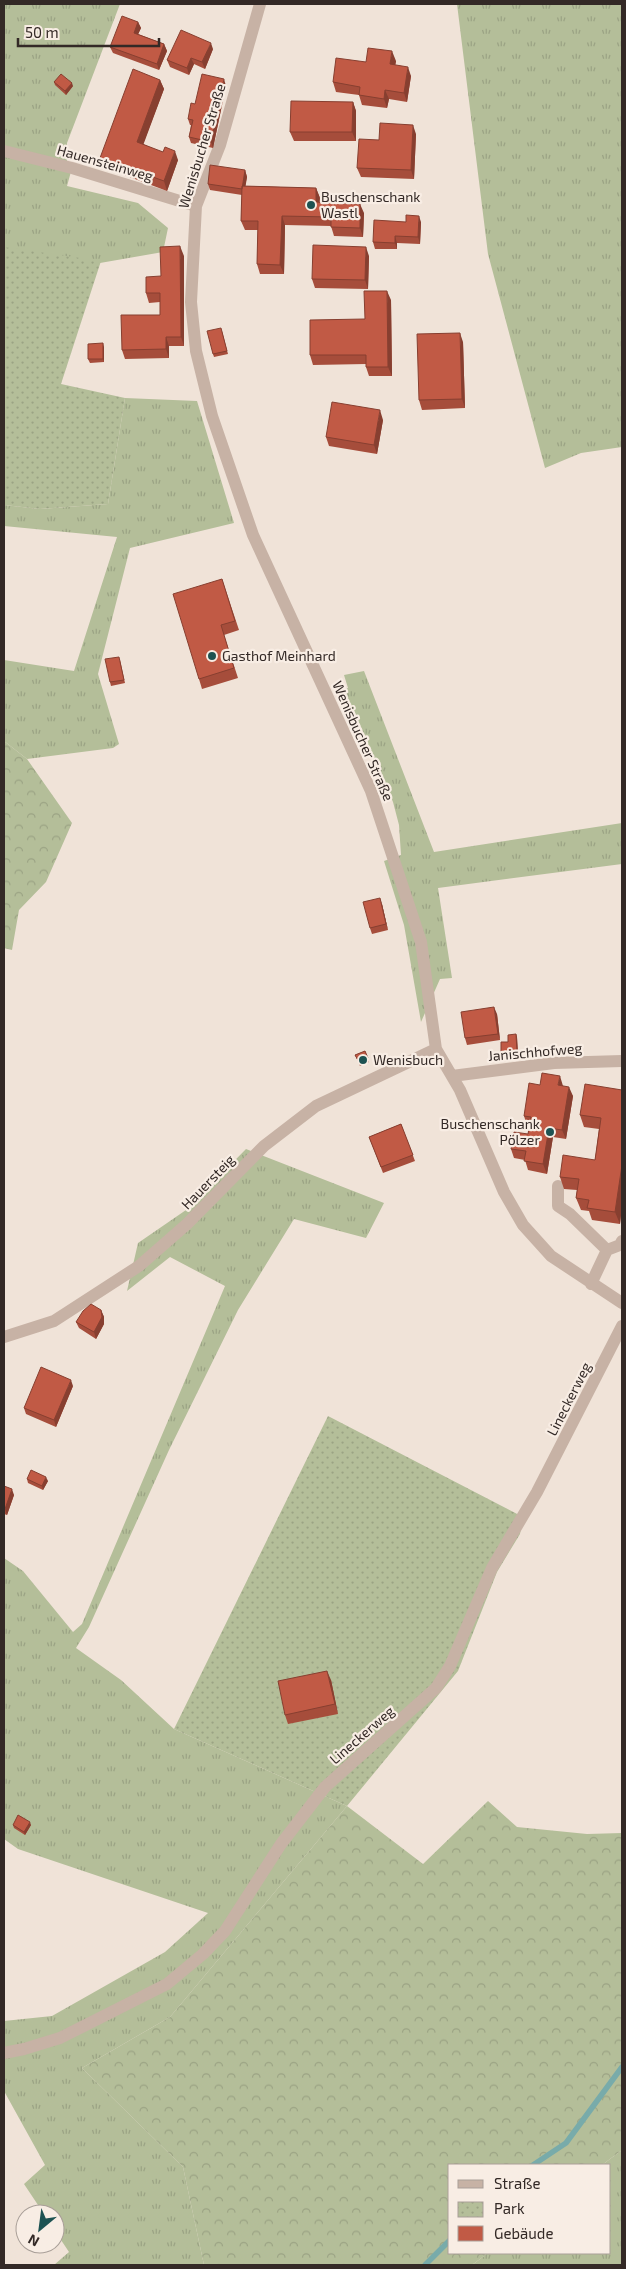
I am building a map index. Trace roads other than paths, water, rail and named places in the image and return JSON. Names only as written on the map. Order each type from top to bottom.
[{"type":"street","name":"Wenisbucher Straße","points":[[260,4],[220,145],[196,206],[191,302],[196,351],[212,416],[253,535],[371,791],[421,942],[436,1050],[460,1090],[504,1192],[523,1225],[551,1256],[622,1303]]},
{"type":"street","name":"Hauensteinweg","points":[[4,151],[72,168],[196,206]]},
{"type":"street","name":"Hauersteig","points":[[4,1337],[54,1321],[139,1266],[187,1224],[264,1146],[316,1106],[436,1050]]},
{"type":"street","name":"Janischhofweg","points":[[452,1076],[554,1063],[622,1061]]},
{"type":"street","points":[[558,1186],[558,1206],[570,1214],[607,1250]]},
{"type":"street","points":[[591,1284],[607,1250],[620,1245],[622,1241]]},
{"type":"street","name":"Lineckerweg","points":[[4,2052],[24,2049],[60,2038],[167,1984],[203,1954],[225,1931],[281,1844],[325,1787],[436,1688],[450,1666],[492,1568],[537,1492],[622,1326]]},
{"type":"waterway","points":[[534,2164],[566,2143],[622,2067]]},
{"type":"waterway","points":[[425,2265],[448,2242]]},
{"type":"place","name":"Buschenschank Wastl","points":[[311,205]]},
{"type":"place","name":"Gasthof Meinhard","points":[[212,656]]},
{"type":"place","name":"Wenisbuch","points":[[363,1060]]},
{"type":"place","name":"Buschenschank Pölzer","points":[[550,1132]]}]
